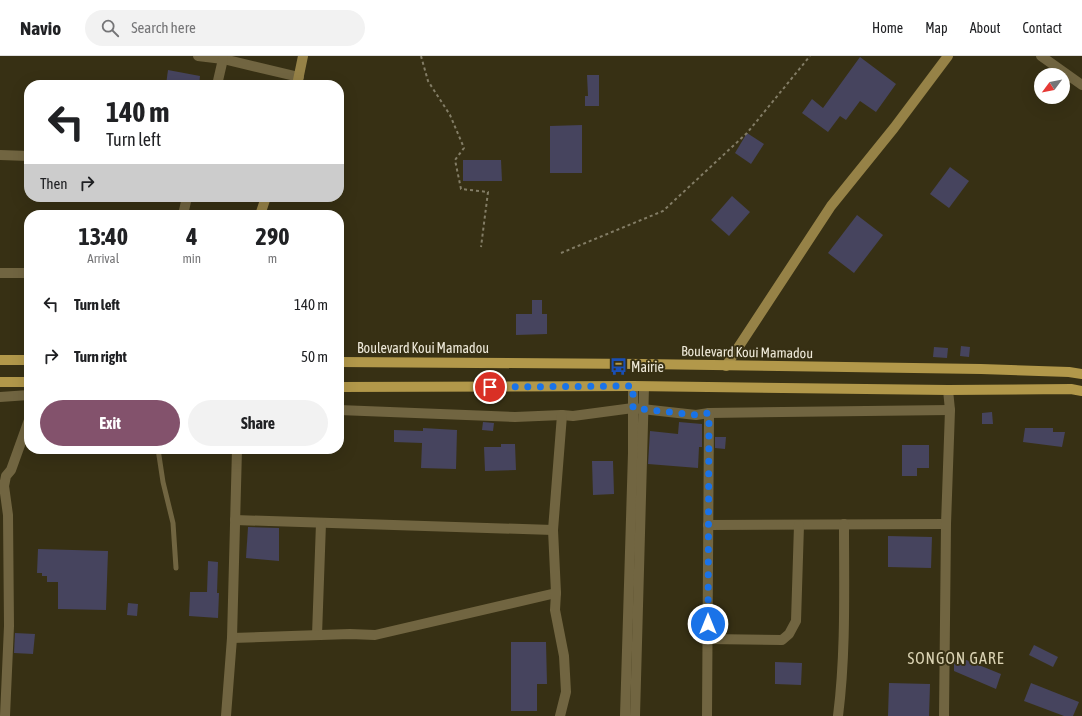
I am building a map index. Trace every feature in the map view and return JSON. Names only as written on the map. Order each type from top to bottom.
[{"type":"main road","points":[[0,360],[24,360]]},
{"type":"main road","name":"Boulevard Koui Mamadou","points":[[344,362],[636,364],[980,369],[1069,372],[1082,374]]},
{"type":"main road","points":[[0,382],[24,382]]},
{"type":"main road","points":[[344,387],[633,386],[948,390],[1071,389],[1082,391]]},
{"type":"street","points":[[198,56],[224,59],[295,80]]},
{"type":"street","points":[[298,80],[303,56]]},
{"type":"street","points":[[726,366],[831,206],[894,128],[948,56]]},
{"type":"street","points":[[1041,56],[1082,85]]},
{"type":"street","points":[[218,80],[224,59]]},
{"type":"street","points":[[0,155],[24,156]]},
{"type":"street","points":[[0,273],[24,273]]},
{"type":"street","points":[[633,386],[638,409],[635,716]]},
{"type":"street","points":[[625,716],[633,453],[638,409],[644,387]]},
{"type":"street","points":[[944,716],[946,524],[950,410],[948,390]]},
{"type":"street","points":[[0,397],[24,395]]},
{"type":"street","points":[[344,410],[515,417],[573,416],[638,409],[696,415],[709,413],[950,410]]},
{"type":"street","points":[[707,716],[709,413]]},
{"type":"street","points":[[560,716],[566,692],[564,656],[556,610],[553,530],[562,415]]},
{"type":"street","points":[[4,716],[9,626],[8,515],[4,486],[6,476],[11,470],[24,434]]},
{"type":"street","points":[[226,716],[232,638],[237,454]]},
{"type":"street","points":[[0,473],[11,470]]},
{"type":"street","points":[[235,520],[553,530]]},
{"type":"street","points":[[317,635],[321,523]]},
{"type":"street","points":[[838,716],[844,615],[844,524]]},
{"type":"street","points":[[708,525],[946,524]]},
{"type":"street","points":[[708,638],[782,640],[789,634],[796,621],[799,525]]},
{"type":"street","points":[[232,638],[350,634],[375,635],[556,593]]},
{"type":"lane","points":[[159,454],[163,482],[173,523],[176,568]]},
{"type":"path","points":[[421,56],[428,81],[450,115],[464,148],[455,160],[461,189],[488,192],[481,247]]},
{"type":"path","points":[[561,253],[663,211],[748,133],[810,56]]},
{"type":"building","points":[[860,57],[896,84],[876,112],[860,101],[846,120],[840,116],[828,132],[802,113],[812,99],[823,108]]},
{"type":"building","points":[[168,70],[200,76],[200,80],[167,80]]},
{"type":"building","points":[[587,75],[599,75],[599,106],[585,106],[585,96],[588,96]]},
{"type":"building","points":[[582,125],[582,173],[550,173],[550,126]]},
{"type":"building","points":[[747,133],[764,144],[751,164],[735,153]]},
{"type":"building","points":[[463,160],[501,160],[502,181],[463,181]]},
{"type":"building","points":[[950,167],[969,181],[949,208],[930,194]]},
{"type":"building","points":[[732,196],[750,212],[729,236],[711,220]]},
{"type":"building","points":[[857,215],[883,235],[854,273],[828,253]]},
{"type":"building","points":[[532,300],[542,300],[542,314],[547,314],[547,334],[516,335],[516,314],[532,314]]},
{"type":"building","points":[[961,346],[970,347],[969,357],[960,356]]},
{"type":"building","points":[[934,347],[948,348],[947,358],[933,357]]},
{"type":"building","points":[[992,412],[993,424],[982,424],[982,413]]},
{"type":"building","points":[[483,422],[494,423],[493,431],[482,430]]},
{"type":"building","points":[[679,422],[702,424],[702,447],[699,447],[698,468],[648,464],[650,431],[678,434]]},
{"type":"building","points":[[423,428],[457,430],[456,469],[421,468],[422,443],[394,442],[394,430],[423,431]]},
{"type":"building","points":[[1025,428],[1053,428],[1053,432],[1065,432],[1062,447],[1023,442]]},
{"type":"building","points":[[715,437],[726,437],[725,449],[715,448]]},
{"type":"building","points":[[501,444],[515,444],[516,470],[485,471],[484,447],[501,447]]},
{"type":"building","points":[[902,445],[929,445],[929,468],[917,468],[917,476],[902,476]]},
{"type":"building","points":[[592,461],[613,461],[614,494],[593,495]]},
{"type":"building","points":[[248,527],[279,528],[279,561],[246,558]]},
{"type":"building","points":[[888,536],[932,537],[931,568],[888,567]]},
{"type":"building","points":[[38,549],[108,551],[106,610],[58,609],[58,582],[47,582],[47,576],[42,576],[42,573],[37,573]]},
{"type":"building","points":[[208,561],[218,562],[218,618],[189,616],[190,592],[207,592]]},
{"type":"building","points":[[128,603],[138,604],[137,616],[127,615]]},
{"type":"building","points":[[15,633],[35,634],[33,654],[14,653]]},
{"type":"building","points":[[511,642],[546,642],[547,684],[537,684],[537,711],[511,711]]},
{"type":"building","points":[[1034,645],[1058,657],[1053,667],[1029,655]]},
{"type":"building","points":[[954,655],[1001,674],[996,689],[954,671]]},
{"type":"building","points":[[775,662],[802,663],[801,685],[775,684]]},
{"type":"building","points":[[889,683],[930,684],[929,716],[888,716]]},
{"type":"building","points":[[1031,683],[1079,702],[1073,716],[1064,716],[1024,701]]},
{"type":"place","name":"Mairie","points":[[618,367]]},
{"type":"district","name":"SONGON GARE","points":[[956,658]]},
{"type":"route","points":[[490,387],[633,386],[633,408],[696,415],[709,413],[708,624]]}]
